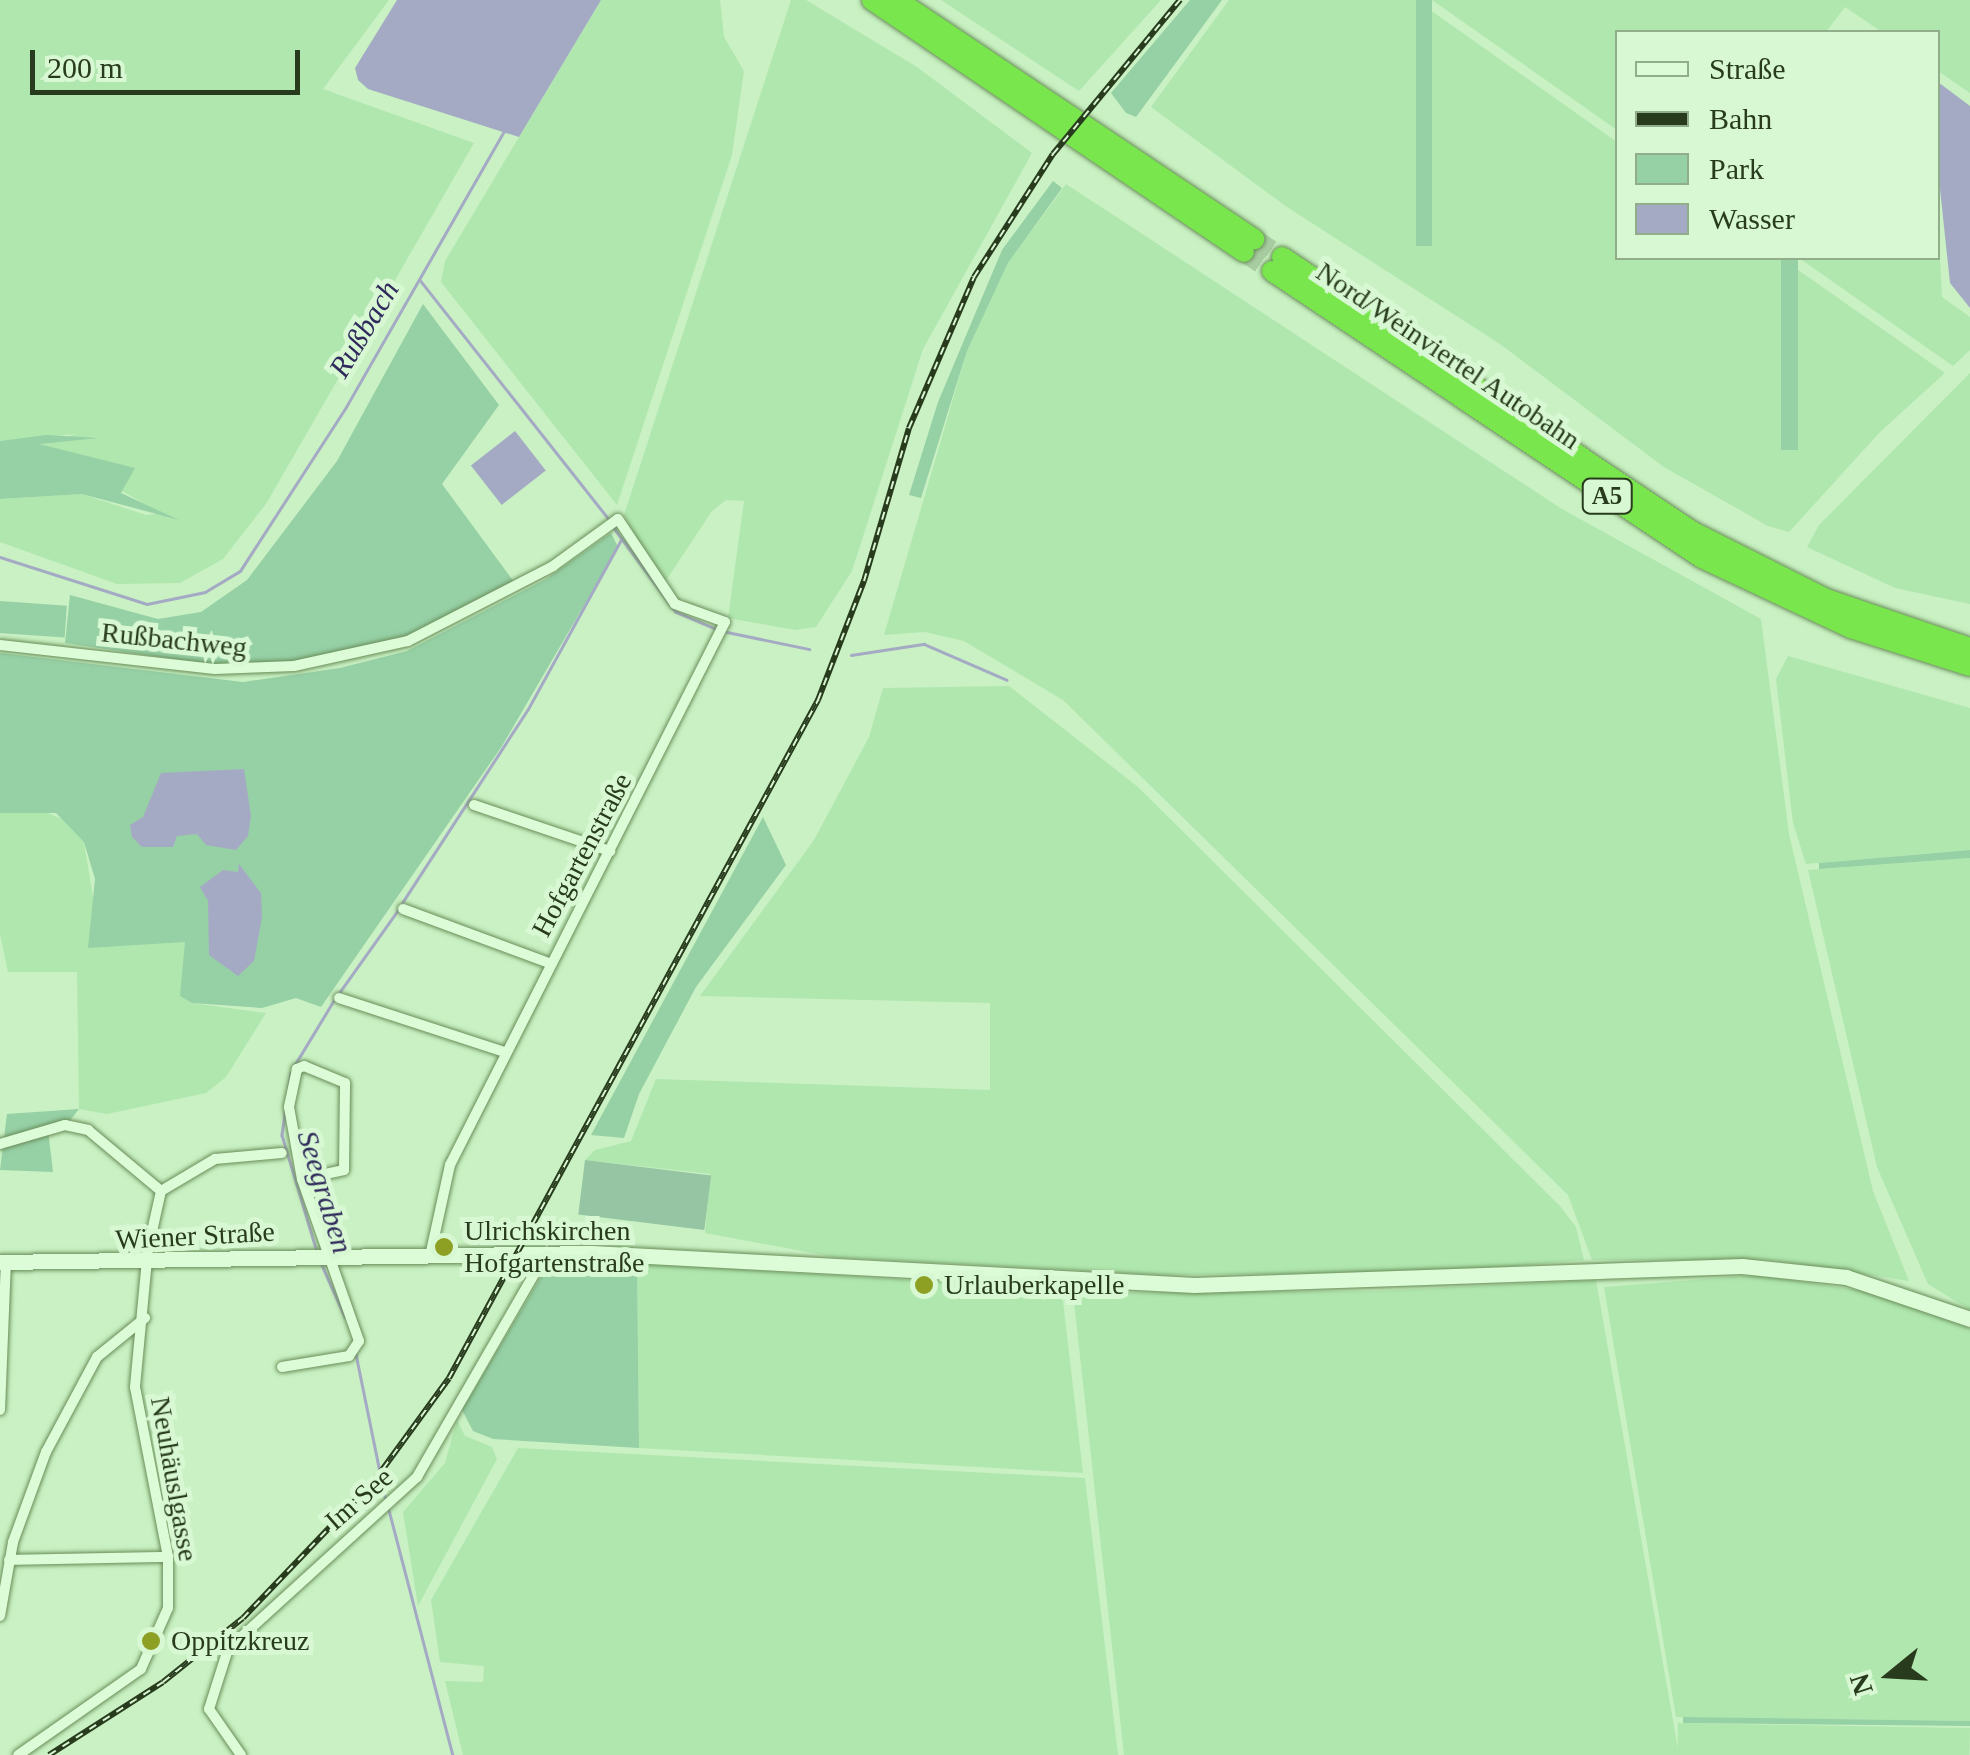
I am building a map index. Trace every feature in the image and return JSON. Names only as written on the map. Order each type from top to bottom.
[{"type":"highway","points":[[872,0],[1249,246],[897,0]]},
{"type":"highway","name":"Nord/Weinviertel Autobahn","points":[[1970,648],[1826,599],[1706,540],[1277,264],[1702,558],[1851,628],[1970,666]]},
{"type":"street","name":"Hofgartenstraße","points":[[430,1256],[450,1165],[504,1052],[722,630],[675,604],[613,523]]},
{"type":"street","name":"Rußbachweg","points":[[0,645],[215,669],[294,666],[408,641],[534,577],[613,523]]},
{"type":"street","points":[[474,805],[610,851]]},
{"type":"street","points":[[402,909],[550,963]]},
{"type":"street","points":[[340,998],[504,1052]]},
{"type":"street","points":[[282,1367],[355,1350],[320,1256],[289,1129],[292,1089],[304,1066],[345,1082],[344,1170],[302,1179]]},
{"type":"street","points":[[0,1144],[66,1125],[88,1130],[161,1191],[215,1159],[282,1153]]},
{"type":"street","name":"Neuhäuslgasse","points":[[18,1755],[118,1688],[145,1664],[168,1608],[168,1557],[135,1387],[148,1262],[161,1191]]},
{"type":"street","name":"Wiener Straße","points":[[3,1263],[547,1252],[1155,1284],[1366,1283],[1742,1266],[1846,1277],[1970,1318]]},
{"type":"street","name":"Im See","points":[[241,1755],[209,1709],[228,1649],[396,1502],[428,1460],[547,1252]]},
{"type":"street","points":[[0,1410],[3,1263]]},
{"type":"street","points":[[0,1616],[10,1560],[46,1452],[97,1357],[145,1318]]},
{"type":"street","points":[[10,1560],[168,1557]]},
{"type":"green space","points":[[0,0],[389,0],[323,89],[474,143],[266,504],[223,559],[180,583],[117,584],[0,542],[0,499],[82,494],[146,515],[161,513],[39,444],[76,434],[0,441]]},
{"type":"green space","points":[[601,0],[720,0],[724,37],[744,71],[732,155],[617,505],[441,282],[445,261]]},
{"type":"green space","points":[[791,0],[806,0],[917,67],[1032,153],[923,349],[852,571],[816,627],[795,630],[728,618],[744,501],[726,500],[712,511],[663,585],[624,515]]},
{"type":"green space","points":[[941,0],[1161,0],[1079,91]]},
{"type":"green space","points":[[1190,0],[1222,0],[1136,117],[1126,113],[1111,93]]},
{"type":"green space","points":[[1229,0],[1416,0],[1615,141],[1615,260],[1784,260],[1945,373],[1880,432],[1789,532],[1768,526],[1664,467],[1500,344],[1287,207],[1151,107]]},
{"type":"green space","points":[[1416,0],[1432,0],[1432,246],[1416,246]]},
{"type":"green space","points":[[1432,0],[1970,0],[1970,93],[1940,72],[1940,30],[1879,30],[1845,7],[1828,30],[1615,30],[1615,129]]},
{"type":"green space","points":[[1053,181],[1062,188],[1008,263],[967,351],[921,498],[909,495],[938,402],[1002,250]]},
{"type":"green space","points":[[1066,184],[1562,509],[1761,619],[1789,834],[1873,1191],[1909,1281],[1773,1260],[1592,1260],[1568,1195],[1063,700],[964,641],[925,632],[884,635],[967,351],[1008,263]]},
{"type":"green space","points":[[1781,260],[1798,260],[1798,450],[1781,450]]},
{"type":"green space","points":[[1802,260],[1940,260],[1942,297],[1970,317],[1970,350],[1953,366]]},
{"type":"green space","points":[[423,304],[499,405],[442,484],[514,582],[405,637],[283,665],[208,664],[65,643],[70,595],[158,619],[201,612],[247,580],[337,461]]},
{"type":"green space","points":[[1970,373],[1970,604],[1895,588],[1807,547],[1819,525]]},
{"type":"green space","points":[[46,435],[99,438],[39,444],[135,468],[121,493],[179,520],[82,494],[0,499],[0,441]]},
{"type":"green space","points":[[611,533],[618,547],[502,746],[321,1007],[296,998],[262,1008],[192,1003],[180,996],[185,942],[88,948],[95,879],[84,842],[56,813],[0,813],[0,653],[243,682],[340,668],[407,651],[546,579]]},
{"type":"green space","points":[[0,601],[67,606],[65,638],[0,633]]},
{"type":"green space","points":[[1788,656],[1970,708],[1970,850],[1806,864],[1793,823],[1776,679]]},
{"type":"green space","points":[[1009,686],[1138,787],[1560,1206],[1576,1227],[1584,1260],[1445,1272],[1166,1275],[834,1257],[705,1233],[710,1174],[585,1160],[595,1150],[631,1141],[656,1079],[990,1090],[990,1003],[700,996],[814,840],[869,737],[883,688]]},
{"type":"green space","points":[[41,810],[71,823],[84,842],[94,903],[186,942],[192,1003],[266,1013],[226,1077],[206,1093],[107,1114],[79,1109],[77,972],[8,972],[0,934],[0,813]]},
{"type":"green space","points":[[763,817],[786,865],[696,987],[639,1094],[624,1138],[591,1135]]},
{"type":"green space","points":[[1970,850],[1970,858],[1819,869],[1819,863]]},
{"type":"green space","points":[[1970,858],[1970,1310],[1928,1284],[1877,1167],[1808,870]]},
{"type":"green space","points":[[79,1109],[65,1127],[48,1130],[53,1172],[0,1170],[7,1114]]},
{"type":"green space","points":[[585,1160],[711,1175],[704,1230],[578,1215]]},
{"type":"green space","points":[[552,1258],[637,1263],[639,1448],[493,1439],[473,1431],[462,1410]]},
{"type":"green space","points":[[637,1263],[1051,1289],[1063,1301],[1083,1473],[639,1448]]},
{"type":"green space","points":[[1756,1275],[1864,1291],[1970,1328],[1970,1721],[1676,1717],[1604,1287]]},
{"type":"green space","points":[[1596,1280],[1679,1755],[1124,1755],[1073,1293],[1375,1291]]},
{"type":"green space","points":[[457,1420],[465,1436],[492,1447],[497,1459],[418,1606],[403,1512],[445,1463]]},
{"type":"green space","points":[[518,1448],[1085,1478],[1118,1755],[463,1755],[445,1681],[483,1682],[484,1666],[440,1662],[431,1600]]},
{"type":"green space","points":[[1683,1717],[1970,1721],[1970,1726],[1683,1723]]},
{"type":"green space","points":[[1678,1723],[1970,1728],[1969,1755],[1677,1755]]},
{"type":"water","points":[[397,0],[601,0],[519,137],[368,89],[358,80],[355,68]]},
{"type":"water","points":[[1940,84],[1970,106],[1970,308],[1950,283],[1940,189]]},
{"type":"water","points":[[515,431],[546,470],[502,505],[471,465]]},
{"type":"water","points":[[244,769],[251,816],[248,836],[236,850],[206,845],[197,834],[177,836],[173,847],[142,847],[132,837],[130,825],[143,817],[161,773]]},
{"type":"water","points":[[239,864],[261,893],[262,917],[254,961],[238,976],[209,955],[208,901],[200,887],[223,870],[238,872]]},
{"type":"waterway","name":"Rußbach","points":[[0,557],[147,604],[205,592],[240,571],[346,407],[504,131]]},
{"type":"waterway","points":[[420,280],[610,521]]},
{"type":"waterway","points":[[614,528],[676,612],[719,630]]},
{"type":"waterway","name":"Seegraben","points":[[402,903],[528,709],[621,540]]},
{"type":"waterway","points":[[727,632],[809,649]]},
{"type":"waterway","points":[[851,655],[924,644],[1007,680]]},
{"type":"waterway","name":"Seegraben","points":[[339,993],[398,910]]},
{"type":"waterway","name":"Seegraben","points":[[294,1066],[334,1000]]},
{"type":"waterway","name":"Seegraben","points":[[291,1073],[282,1135],[316,1248]]},
{"type":"waterway","name":"Seegraben","points":[[322,1265],[345,1317]]},
{"type":"waterway","name":"Seegraben","points":[[356,1354],[385,1497]]},
{"type":"waterway","name":"Seegraben","points":[[389,1510],[453,1755]]},
{"type":"tunnel","points":[[1254,239],[1282,257]]},
{"type":"tunnel","points":[[1244,252],[1272,271]]},
{"type":"railway","points":[[49,1755],[163,1682],[243,1618],[374,1481],[449,1378],[818,700],[864,581],[909,428],[974,277],[1053,154],[1180,0]]},
{"type":"place","name":"Ulrichskirchen Hofgartenstraße","points":[[444,1247]]},
{"type":"place","name":"Urlauberkapelle","points":[[924,1285]]},
{"type":"place","name":"Oppitzkreuz","points":[[151,1641]]}]
